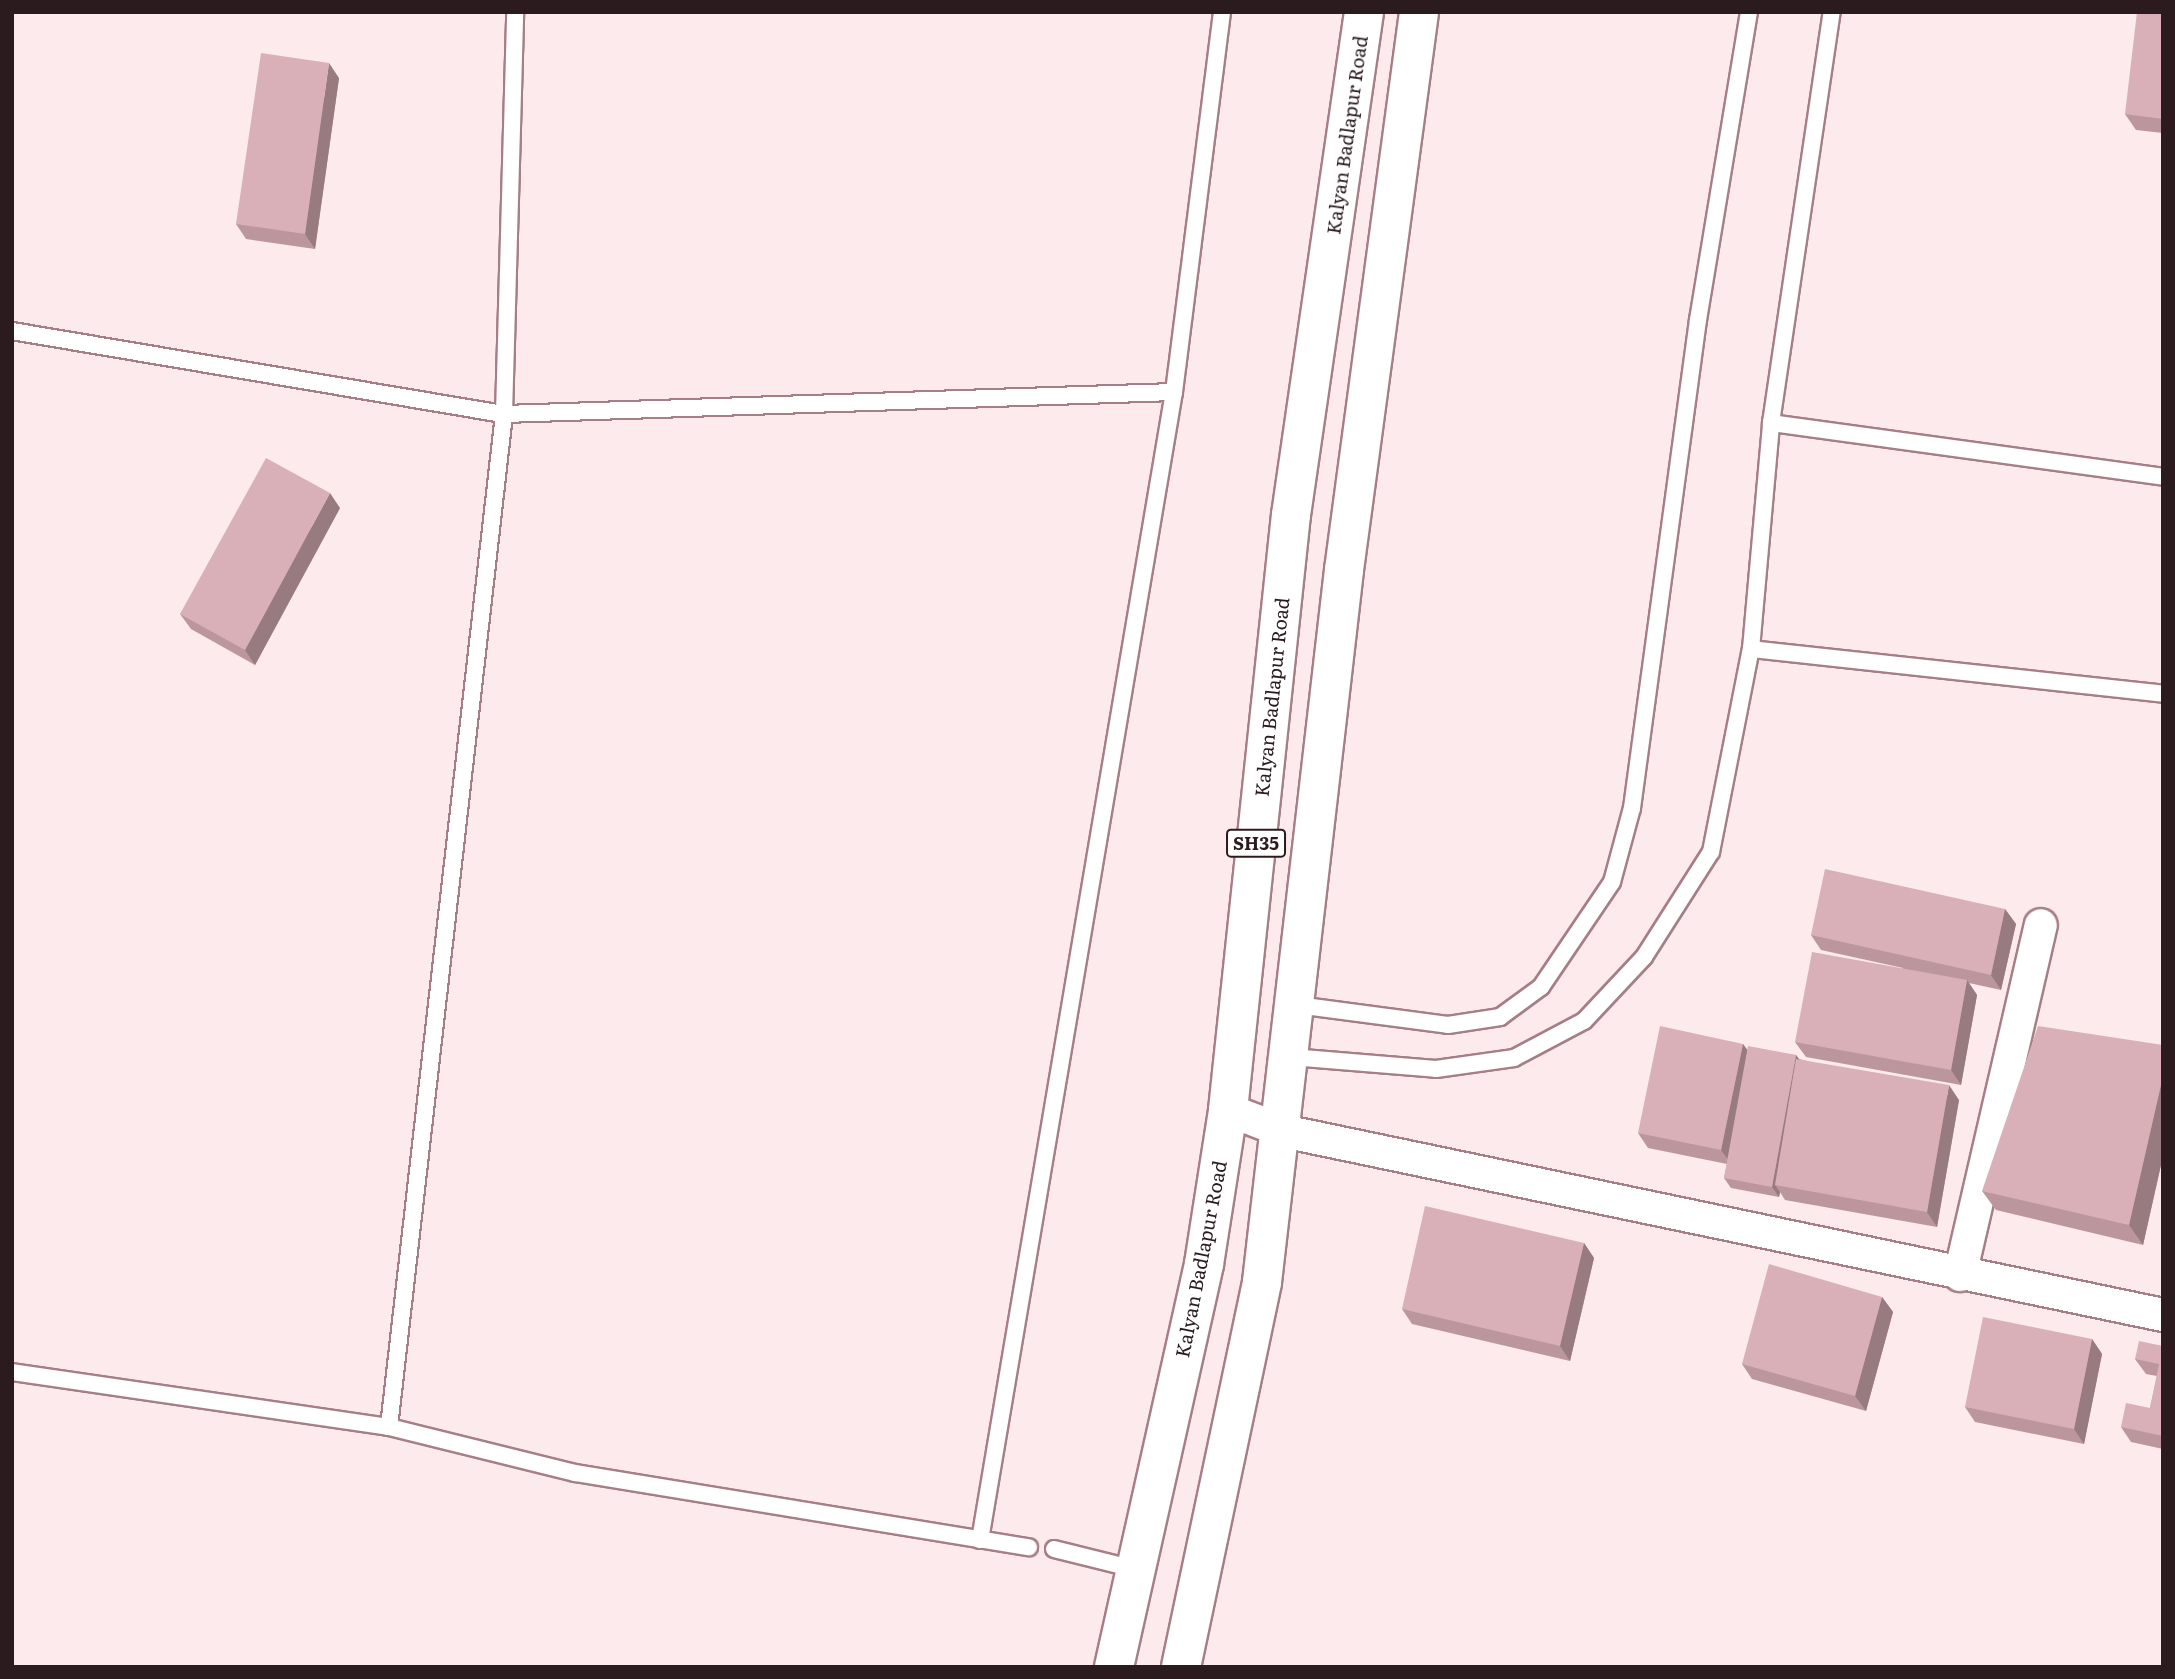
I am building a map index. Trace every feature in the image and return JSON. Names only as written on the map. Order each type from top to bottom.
[{"type":"main road","name":"Kalyan Badlapur Road","points":[[1114,1667],[1204,1264],[1228,1110],[1291,515],[1364,12]]},
{"type":"main road","name":"SH35","points":[[1181,1667],[1262,1282],[1283,1130],[1345,570],[1419,12]]},
{"type":"street","points":[[1960,1275],[2041,925]]},
{"type":"street","points":[[1228,1110],[1283,1130],[1960,1275],[2163,1315]]},
{"type":"lane","points":[[389,1427],[504,414],[515,12]]},
{"type":"lane","points":[[980,1540],[1174,392],[1222,12]]},
{"type":"lane","points":[[1297,1005],[1448,1025],[1500,1017],[1541,987],[1612,882],[1632,808],[1698,320],[1749,12]]},
{"type":"lane","points":[[1291,1056],[1436,1069],[1514,1058],[1584,1021],[1644,957],[1711,852],[1751,649],[1771,423],[1832,12]]},
{"type":"lane","points":[[12,331],[504,414],[1174,392]]},
{"type":"lane","points":[[1771,423],[2163,477]]},
{"type":"lane","points":[[1751,649],[2163,694]]},
{"type":"lane","points":[[12,1372],[389,1427],[575,1473],[1030,1547]]},
{"type":"lane","points":[[1055,1549],[1135,1569]]},
{"type":"building","points":[[2137,12],[2163,12],[2163,119],[2125,114]]},
{"type":"building","points":[[261,53],[329,63],[305,234],[236,224]]},
{"type":"building","points":[[266,458],[330,493],[245,650],[180,614]]},
{"type":"building","points":[[1825,869],[2005,909],[1991,975],[1811,935]]},
{"type":"building","points":[[1812,952],[1967,980],[1951,1070],[1795,1042]]},
{"type":"building","points":[[1660,1026],[1743,1044],[1721,1150],[1638,1133]]},
{"type":"building","points":[[2038,1026],[2163,1045],[2163,1076],[2129,1225],[1982,1191]]},
{"type":"building","points":[[1748,1046],[1796,1055],[1772,1187],[1724,1178]]},
{"type":"building","points":[[1796,1059],[1949,1085],[1927,1212],[1775,1185]]},
{"type":"building","points":[[1425,1206],[1584,1243],[1560,1346],[1402,1309]]},
{"type":"building","points":[[1769,1264],[1882,1297],[1855,1396],[1742,1364]]},
{"type":"building","points":[[1983,1317],[2092,1339],[2074,1429],[1965,1407]]},
{"type":"building","points":[[2139,1341],[2163,1346],[2163,1436],[2121,1427],[2126,1403],[2150,1408],[2159,1364],[2135,1359]]}]
